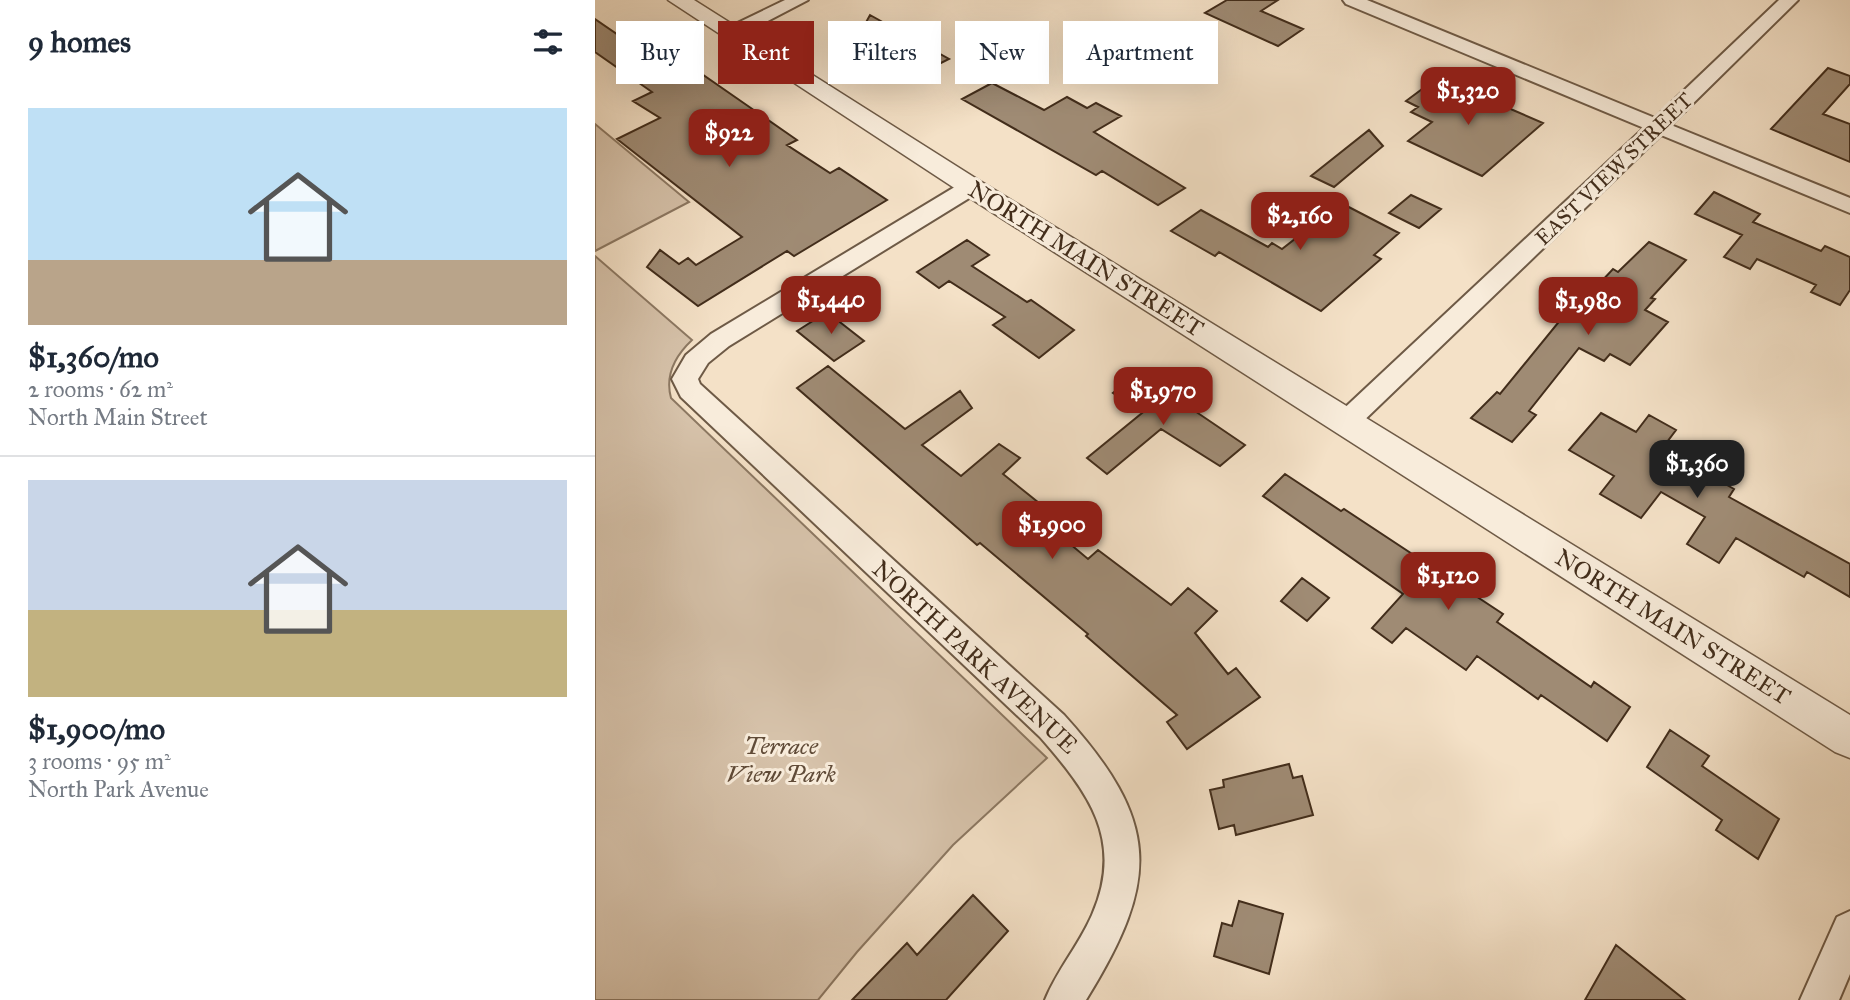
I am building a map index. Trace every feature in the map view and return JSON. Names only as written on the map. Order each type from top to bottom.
[{"type":"street","name":"NORTH MAIN STREET","points":[[679,0],[718,25]]},
{"type":"street","points":[[756,21],[799,0]]},
{"type":"street","points":[[1352,0],[1850,206]]},
{"type":"street","name":"EAST VIEW STREET","points":[[1346,422],[1789,0]]},
{"type":"street","name":"NORTH MAIN STREET","points":[[810,84],[1850,738]]},
{"type":"street","name":"NORTH PARK AVENUE","points":[[971,187],[720,340],[688,367],[685,379],[690,390],[1052,726],[1097,777],[1119,820],[1123,869],[1108,923],[1064,1000]]},
{"type":"street","points":[[1819,1000],[1850,930]]},
{"type":"green space","points":[[595,124],[689,202],[595,251]]},
{"type":"green space","name":"Terrace View Park","points":[[595,256],[692,340],[673,367],[669,382],[671,398],[1047,758],[953,845],[857,952],[818,1000],[595,1000]]},
{"type":"building","points":[[1227,0],[1278,0],[1261,11],[1303,29],[1278,46],[1205,13]]},
{"type":"building","points":[[870,15],[881,21],[867,21]]},
{"type":"building","points":[[595,19],[616,33],[616,67],[595,52]]},
{"type":"building","points":[[941,55],[949,59],[941,63]]},
{"type":"building","points":[[1828,68],[1850,76],[1850,84],[1823,114],[1850,124],[1850,162],[1771,129]]},
{"type":"building","points":[[704,76],[797,140],[787,145],[830,173],[839,168],[887,200],[794,256],[787,251],[698,306],[647,267],[660,250],[679,264],[688,258],[696,265],[742,237],[617,139],[660,118],[633,101],[652,92],[641,84],[704,84]]},
{"type":"building","points":[[1437,78],[1543,123],[1482,176],[1408,141],[1432,122],[1411,112],[1418,107],[1406,101]]},
{"type":"building","points":[[994,84],[1044,110],[1067,97],[1087,108],[1096,103],[1121,116],[1094,132],[1185,188],[1158,205],[1102,171],[1096,175],[962,99]]},
{"type":"building","points":[[1369,130],[1383,146],[1334,187],[1311,176]]},
{"type":"building","points":[[1714,192],[1760,214],[1753,222],[1821,251],[1825,246],[1850,257],[1850,290],[1840,305],[1811,292],[1816,285],[1757,259],[1750,269],[1724,257],[1742,235],[1695,214]]},
{"type":"building","points":[[1411,195],[1441,209],[1419,228],[1389,213]]},
{"type":"building","points":[[1341,203],[1399,233],[1374,255],[1381,259],[1321,311],[1219,252],[1215,256],[1171,231],[1201,210],[1268,247],[1272,243],[1282,249]]},
{"type":"building","points":[[967,240],[989,255],[972,266],[1027,302],[1031,300],[1074,330],[1039,358],[993,325],[1005,317],[949,281],[939,288],[917,272]]},
{"type":"building","points":[[1649,242],[1686,260],[1651,298],[1655,299],[1645,310],[1668,322],[1630,365],[1610,354],[1604,361],[1579,348],[1529,411],[1536,415],[1512,442],[1471,418],[1497,392],[1500,394],[1566,313],[1570,315],[1613,269],[1618,272]]},
{"type":"building","points":[[827,312],[864,341],[834,361],[797,331]]},
{"type":"building","points":[[828,366],[905,429],[960,391],[972,408],[922,445],[961,476],[999,444],[1020,458],[1003,474],[1054,515],[1045,523],[1088,559],[1098,550],[1171,605],[1188,588],[1217,611],[1195,633],[1228,674],[1236,668],[1260,697],[1187,749],[1167,722],[1177,715],[1086,636],[1088,634],[980,543],[977,545],[797,388]]},
{"type":"building","points":[[1139,372],[1245,445],[1220,466],[1161,429],[1107,474],[1087,458],[1142,413],[1113,393]]},
{"type":"building","points":[[1601,413],[1636,432],[1649,415],[1676,430],[1655,458],[1705,485],[1711,476],[1734,489],[1729,497],[1850,564],[1850,597],[1807,572],[1804,577],[1736,538],[1719,563],[1687,544],[1705,517],[1661,492],[1641,518],[1600,494],[1614,476],[1569,450]]},
{"type":"building","points":[[1285,474],[1341,511],[1344,509],[1503,614],[1497,622],[1591,687],[1594,682],[1630,707],[1607,741],[1541,695],[1538,699],[1477,656],[1466,670],[1406,628],[1392,643],[1372,628],[1403,594],[1263,496]]},
{"type":"building","points":[[1302,578],[1329,598],[1307,621],[1281,601]]},
{"type":"building","points":[[1670,730],[1709,756],[1702,766],[1779,819],[1758,859],[1716,830],[1722,820],[1647,767]]},
{"type":"building","points":[[1289,764],[1293,778],[1302,776],[1313,815],[1236,835],[1234,825],[1219,829],[1210,790],[1224,787],[1223,780]]},
{"type":"building","points":[[973,895],[1008,931],[946,1000],[852,1000],[907,943],[917,955]]},
{"type":"building","points":[[1239,901],[1283,914],[1269,974],[1214,956],[1222,923],[1232,926]]},
{"type":"building","points":[[1616,945],[1685,1000],[1585,1000]]}]
